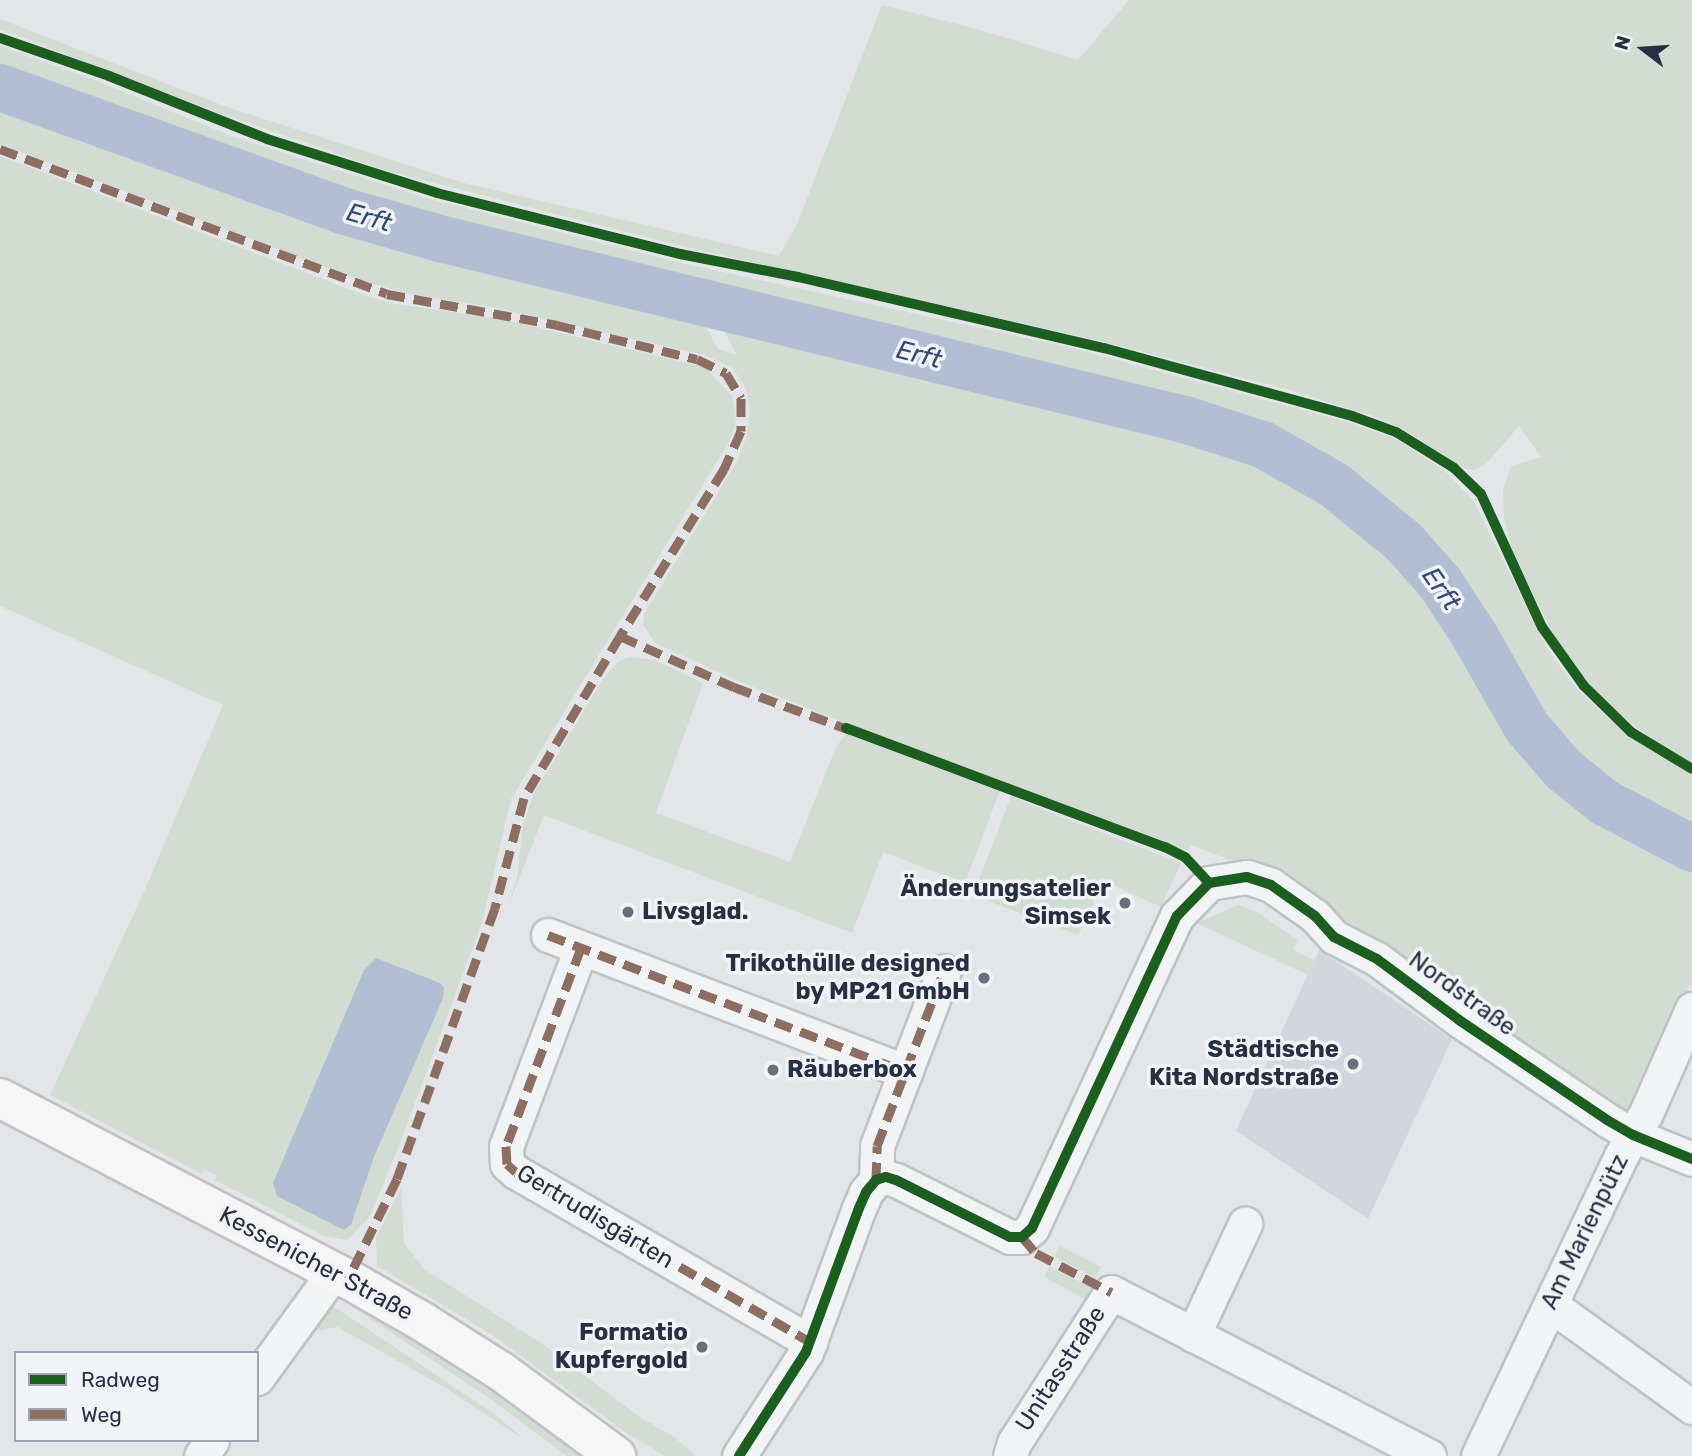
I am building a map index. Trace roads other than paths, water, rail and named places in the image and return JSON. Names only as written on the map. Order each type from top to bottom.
[{"type":"main road","name":"Kessenicher Straße","points":[[0,1098],[334,1272],[463,1347],[616,1456]]},
{"type":"street","name":"Nordstraße","points":[[876,1180],[886,1177],[896,1180],[1010,1237],[1027,1234],[1038,1219],[1177,916],[1209,883],[1247,877],[1271,884],[1315,916],[1334,937],[1377,958],[1459,1020],[1633,1135],[1692,1159]]},
{"type":"street","points":[[548,935],[906,1072]]},
{"type":"street","name":"Gertrudisgärten","points":[[581,948],[506,1146],[507,1164],[516,1172],[810,1342]]},
{"type":"street","points":[[739,1456],[800,1363],[810,1342],[859,1208],[866,1192],[876,1180],[877,1146],[944,971]]},
{"type":"street","name":"Am Marienpütz","points":[[1478,1456],[1692,1009]]},
{"type":"street","points":[[1193,1335],[1245,1224]]},
{"type":"street","points":[[259,1375],[334,1272]]},
{"type":"street","name":"Unitasstraße","points":[[1010,1456],[1014,1443],[1111,1292],[1429,1456]]},
{"type":"street","points":[[1551,1305],[1692,1407]]},
{"type":"water","points":[[376,958],[440,983],[444,987],[443,998],[374,1157],[351,1225],[344,1230],[277,1196],[273,1183],[364,970]]},
{"type":"waterway","name":"Erft","points":[[0,87],[341,210],[439,238],[1184,419],[1262,444],[1333,484],[1403,541],[1440,583],[1474,635],[1526,726],[1563,769],[1604,802],[1692,848]]},
{"type":"place","name":"Änderungsatelier Simsek","points":[[1125,903]]},
{"type":"place","name":"Livsglad.","points":[[628,912]]},
{"type":"place","name":"Trikothülle designed by MP21 GmbH","points":[[984,978]]},
{"type":"place","name":"Städtische Kita Nordstraße","points":[[1353,1064]]},
{"type":"place","name":"Räuberbox","points":[[773,1070]]},
{"type":"place","name":"Formatio Kupfergold","points":[[702,1347]]}]
